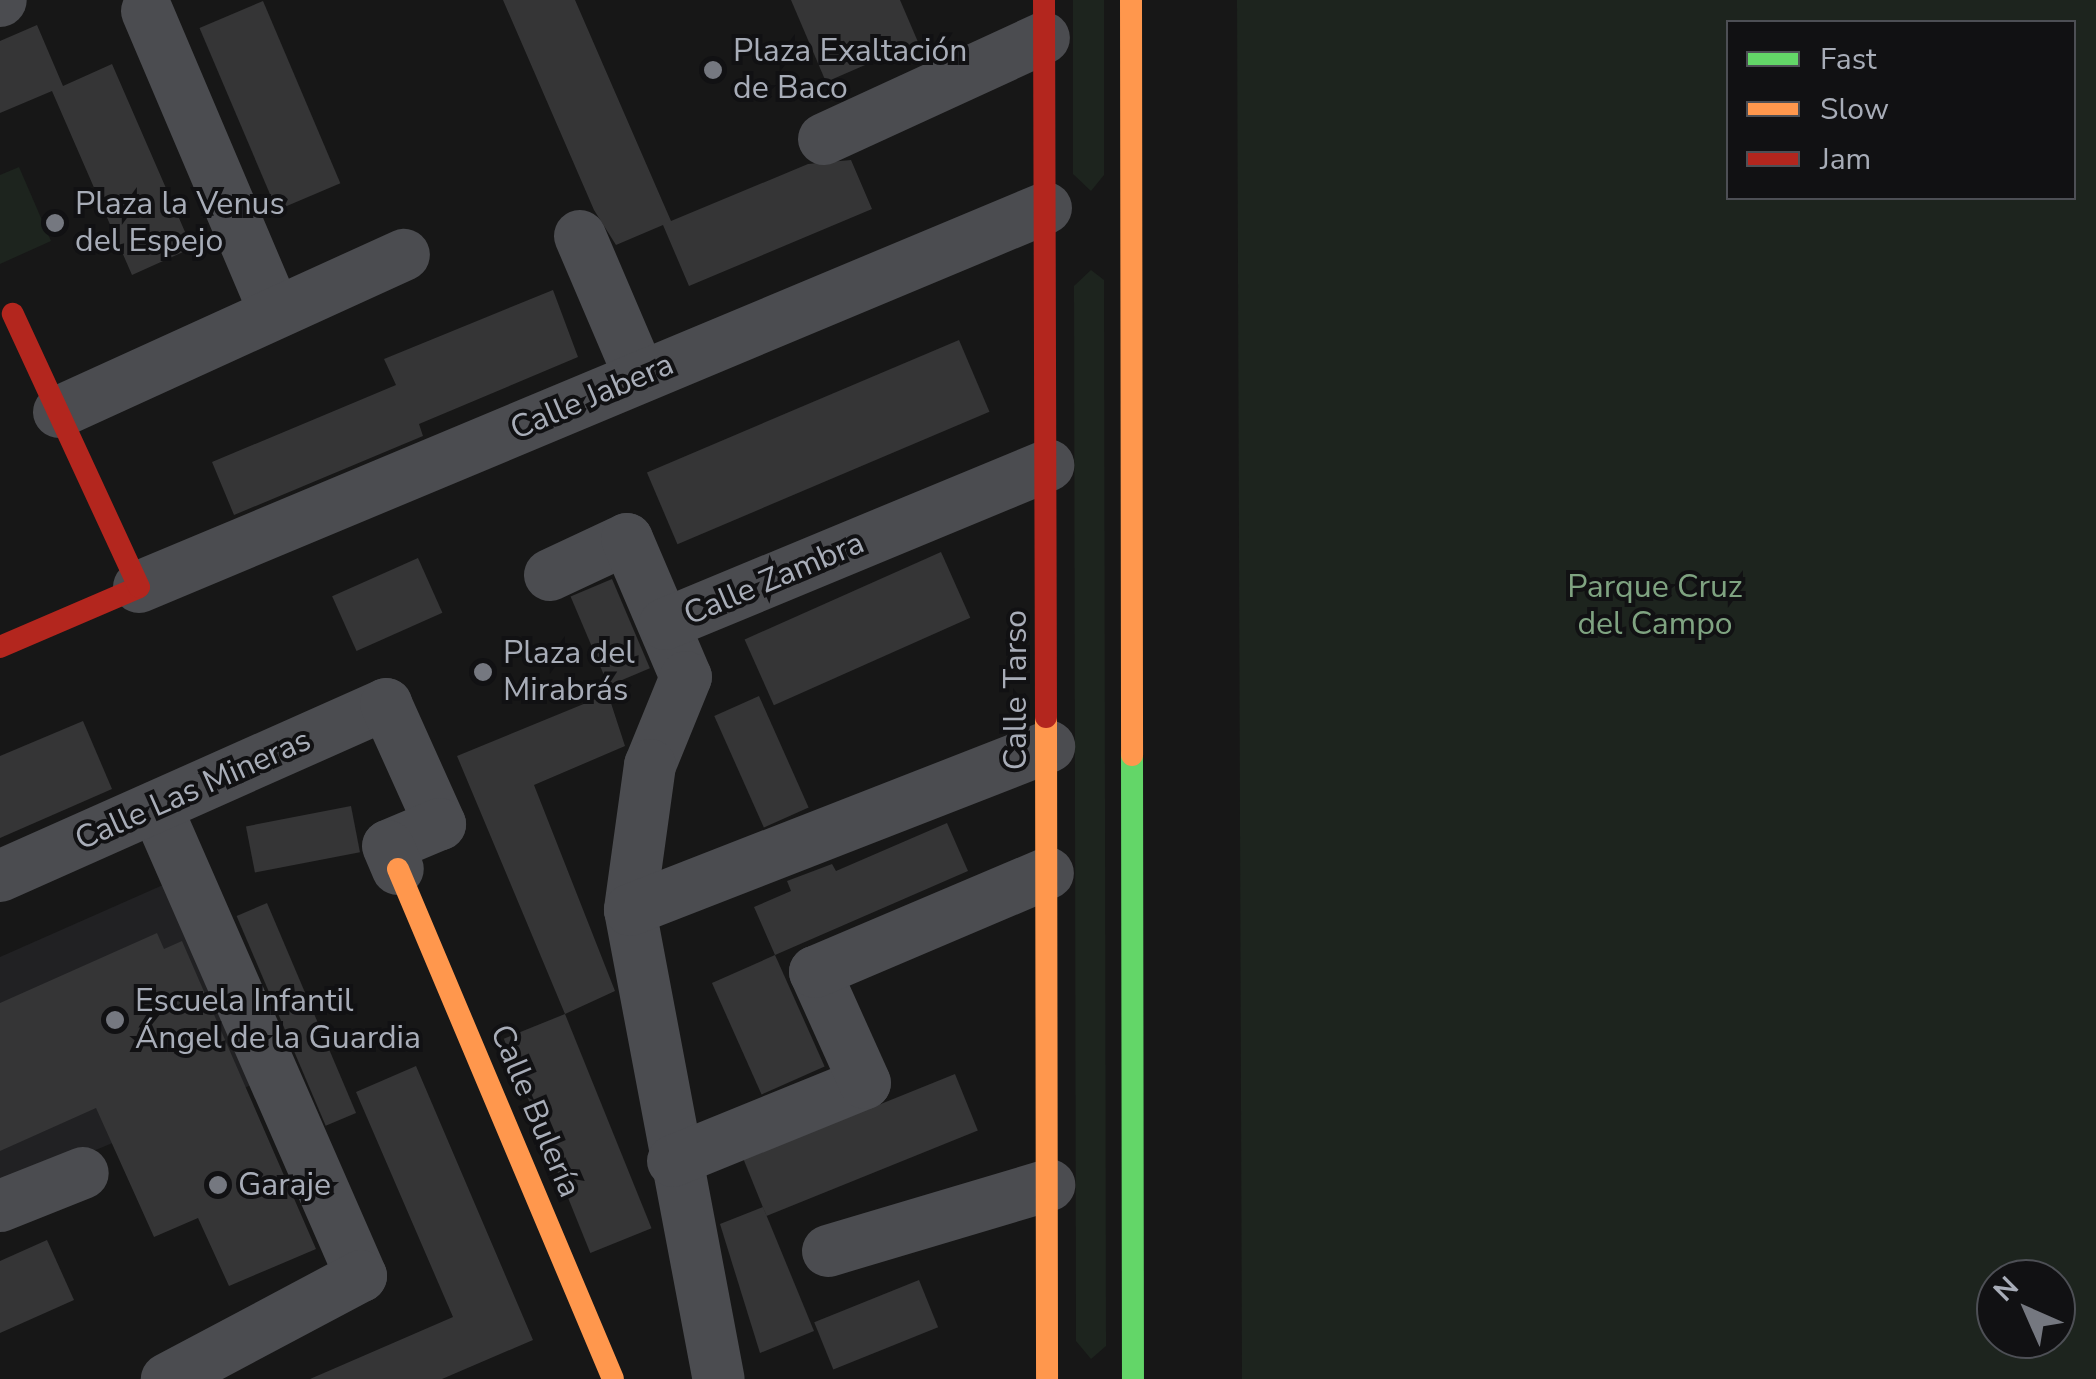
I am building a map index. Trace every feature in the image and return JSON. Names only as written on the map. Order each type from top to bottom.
[{"type":"street","points":[[1131,0],[1134,1379]]},
{"type":"street","points":[[147,11],[275,312]]},
{"type":"street","points":[[824,140],[1044,19]]},
{"type":"street","name":"Calle Tarso","points":[[1044,19],[1049,746],[1047,1379]]},
{"type":"street","name":"Calle Jabera","points":[[0,647],[1046,208]]},
{"type":"street","points":[[580,236],[640,377]]},
{"type":"street","points":[[58,412],[404,254]]},
{"type":"street","points":[[7,317],[58,412],[138,586]]},
{"type":"street","name":"Calle Zambra","points":[[720,1379],[673,1161],[630,910],[650,765],[686,677],[665,624],[1048,464]]},
{"type":"street","points":[[550,574],[627,539],[665,624]]},
{"type":"street","name":"Calle Las Mineras","points":[[0,876],[386,704],[440,824],[388,846],[398,869]]},
{"type":"street","points":[[630,910],[1049,746]]},
{"type":"street","points":[[156,807],[362,1276],[170,1378]]},
{"type":"street","name":"Calle Bulería","points":[[398,869],[613,1379]]},
{"type":"street","points":[[673,1161],[866,1084],[815,972],[1048,873]]},
{"type":"street","points":[[0,1206],[83,1173]]},
{"type":"street","points":[[828,1251],[1049,1184]]},
{"type":"shaded area","name":"Escuela Infantil Ángel de la Guardia","points":[[172,881],[256,1083],[0,1190],[0,957]]},
{"type":"green space","points":[[1073,0],[1104,0],[1104,175],[1091,191],[1073,174]]},
{"type":"green space","name":"Parque Cruz del Campo","points":[[1237,0],[2096,0],[2096,1379],[1242,1379]]},
{"type":"green space","name":"Plaza la Venus del Espejo","points":[[19,167],[51,241],[0,264],[0,175]]},
{"type":"green space","points":[[1091,270],[1104,280],[1106,1346],[1091,1359],[1076,1341],[1074,286]]},
{"type":"building","points":[[503,0],[575,0],[671,221],[808,164],[851,160],[872,209],[689,286],[663,225],[616,245],[594,210]]},
{"type":"building","points":[[791,0],[900,0],[918,42],[826,82]]},
{"type":"building","points":[[263,1],[340,183],[277,210],[199,28]]},
{"type":"building","points":[[37,25],[63,86],[112,64],[192,248],[132,275],[52,91],[0,113],[0,41]]},
{"type":"building","points":[[553,290],[578,357],[419,424],[423,436],[234,515],[212,462],[396,385],[384,359]]},
{"type":"building","points":[[959,340],[989,412],[677,544],[647,472]]},
{"type":"building","points":[[941,552],[970,618],[774,705],[745,639]]},
{"type":"building","points":[[418,558],[442,613],[357,651],[332,596]]},
{"type":"building","points":[[612,579],[650,668],[608,686],[571,597]]},
{"type":"building","points":[[608,694],[625,746],[534,785],[615,991],[565,1014],[457,756]]},
{"type":"building","points":[[759,696],[809,807],[764,827],[714,716]]},
{"type":"building","points":[[83,721],[112,789],[0,838],[0,756]]},
{"type":"building","points":[[351,806],[360,852],[255,873],[246,826]]},
{"type":"building","points":[[947,823],[968,871],[775,955],[754,907],[791,891],[787,881],[832,864],[836,871]]},
{"type":"building","points":[[267,903],[356,1113],[326,1126],[237,916]]},
{"type":"building","name":"Escuela Infantil Ángel de la Guardia","points":[[157,933],[164,949],[182,941],[316,1249],[229,1286],[198,1218],[154,1237],[96,1108],[0,1151],[0,1003]]},
{"type":"building","points":[[775,955],[825,1066],[762,1095],[712,983]]},
{"type":"building","points":[[565,1014],[652,1228],[590,1253],[504,1039]]},
{"type":"building","points":[[416,1066],[533,1340],[442,1379],[310,1379],[453,1317],[356,1092]]},
{"type":"building","points":[[955,1074],[978,1131],[766,1216],[744,1159]]},
{"type":"building","points":[[763,1207],[814,1331],[760,1353],[720,1224]]},
{"type":"building","points":[[47,1240],[74,1300],[0,1333],[0,1261]]},
{"type":"building","points":[[919,1280],[938,1327],[833,1370],[814,1322]]},
{"type":"traffic: fast","points":[[1132,755],[1133,1379]]},
{"type":"traffic: slow","points":[[1131,0],[1132,755]]},
{"type":"traffic: slow","points":[[1046,717],[1047,1379]]},
{"type":"traffic: slow","points":[[398,869],[613,1379]]},
{"type":"traffic: jam","points":[[1044,0],[1046,717]]},
{"type":"traffic: jam","points":[[0,647],[139,587],[13,314]]},
{"type":"place","name":"Plaza Exaltación de Baco","points":[[713,70]]},
{"type":"place","name":"Plaza la Venus del Espejo","points":[[55,223]]},
{"type":"place","name":"Plaza del Mirabrás","points":[[483,672]]},
{"type":"place","name":"Escuela Infantil Ángel de la Guardia","points":[[115,1020]]},
{"type":"place","name":"Garaje","points":[[218,1185]]}]
